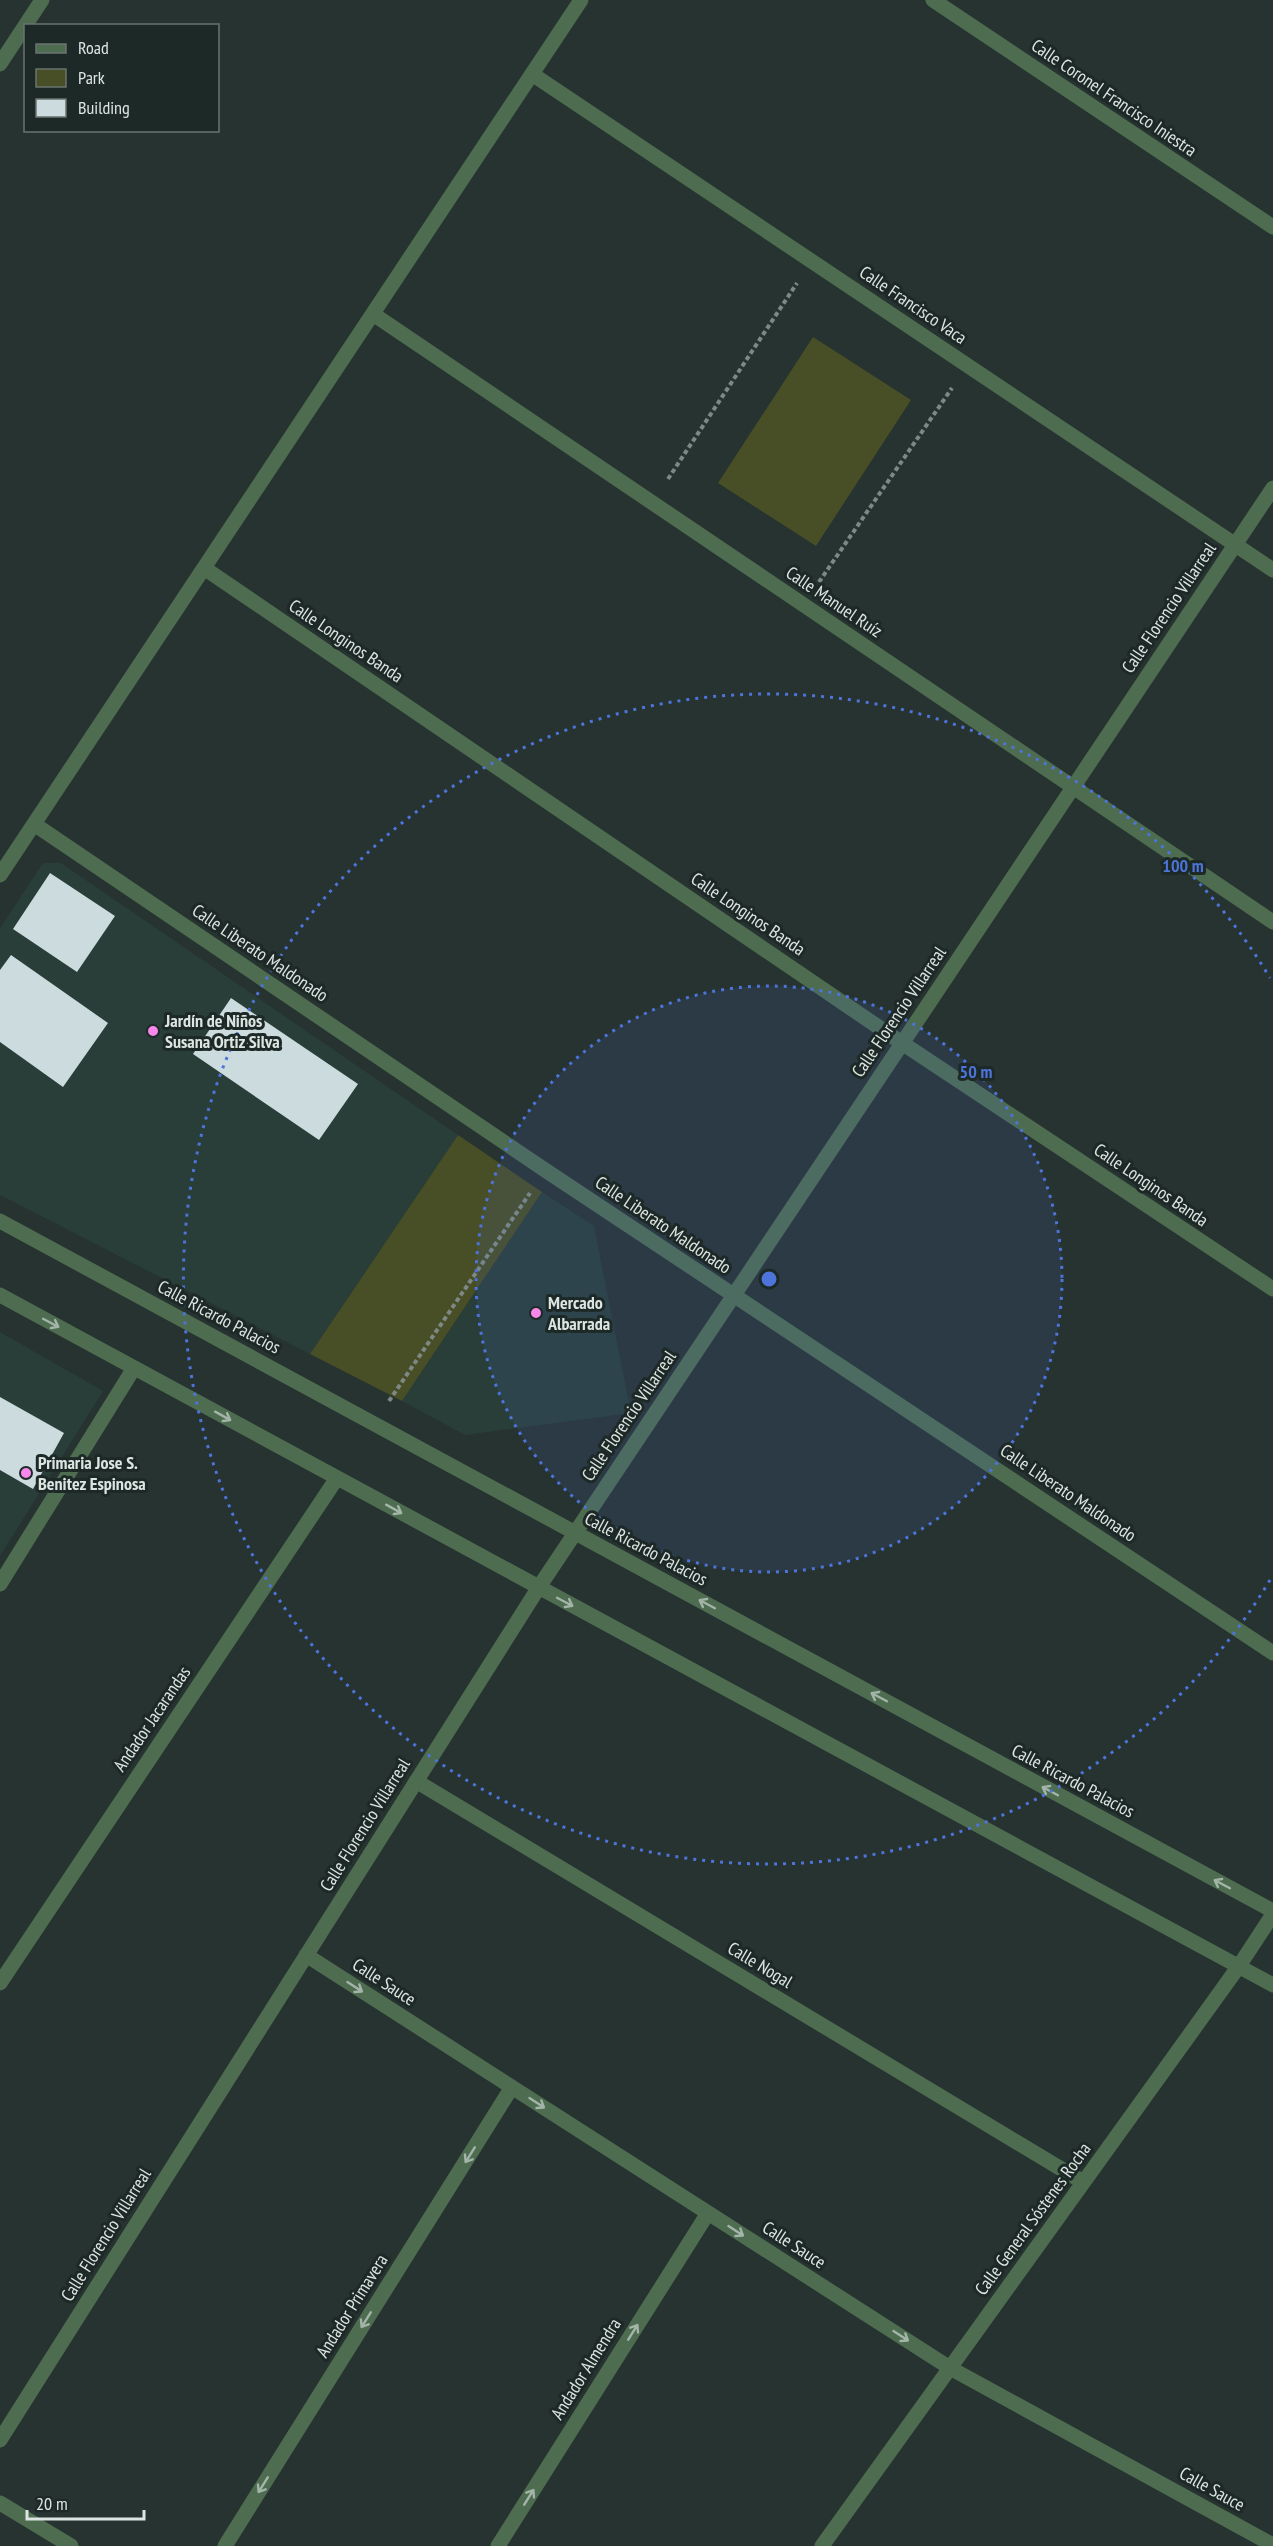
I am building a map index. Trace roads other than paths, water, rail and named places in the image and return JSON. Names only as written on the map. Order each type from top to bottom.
[{"type":"street","points":[[26,24],[42,0]]},
{"type":"street","points":[[0,874],[581,0]]},
{"type":"street","name":"Calle Coronel Francisco Iniestra","points":[[933,0],[1273,227]]},
{"type":"street","points":[[0,64],[24,27]]},
{"type":"street","name":"Calle Francisco Vaca","points":[[532,74],[1273,570]]},
{"type":"street","name":"Calle Manuel Ruíz","points":[[373,314],[1273,922]]},
{"type":"street","name":"Calle Florencio Villarreal","points":[[0,2440],[538,1587],[1273,488]]},
{"type":"street","name":"Calle Longinos Banda","points":[[204,568],[902,1043],[1273,1289]]},
{"type":"street","name":"Calle Liberato Maldonado","points":[[34,824],[545,1170],[1273,1653]]},
{"type":"street","name":"Calle Ricardo Palacios","points":[[0,1221],[1273,1913]]},
{"type":"street","points":[[0,1295],[1273,1985]]},
{"type":"street","points":[[0,1584],[135,1368]]},
{"type":"street","name":"Andador Jacarandas","points":[[0,1983],[336,1478]]},
{"type":"street","name":"Calle Nogal","points":[[416,1781],[1083,2182]]},
{"type":"street","name":"Calle General Sóstenes Rocha","points":[[822,2546],[1239,1966],[1273,1913]]},
{"type":"street","name":"Calle Sauce","points":[[306,1955],[950,2368],[1273,2545]]},
{"type":"street","name":"Andador Primavera","points":[[225,2546],[512,2087]]},
{"type":"street","name":"Andador Almendra","points":[[498,2546],[708,2213]]},
{"type":"street","points":[[0,2503],[71,2546]]},
{"type":"place","name":"Jardín de Niños Susana Ortiz Silva","points":[[153,1031]]},
{"type":"place","name":"Mercado Albarrada","points":[[536,1313]]},
{"type":"place","name":"Primaria Jose S. Benitez Espinosa","points":[[26,1473]]}]
